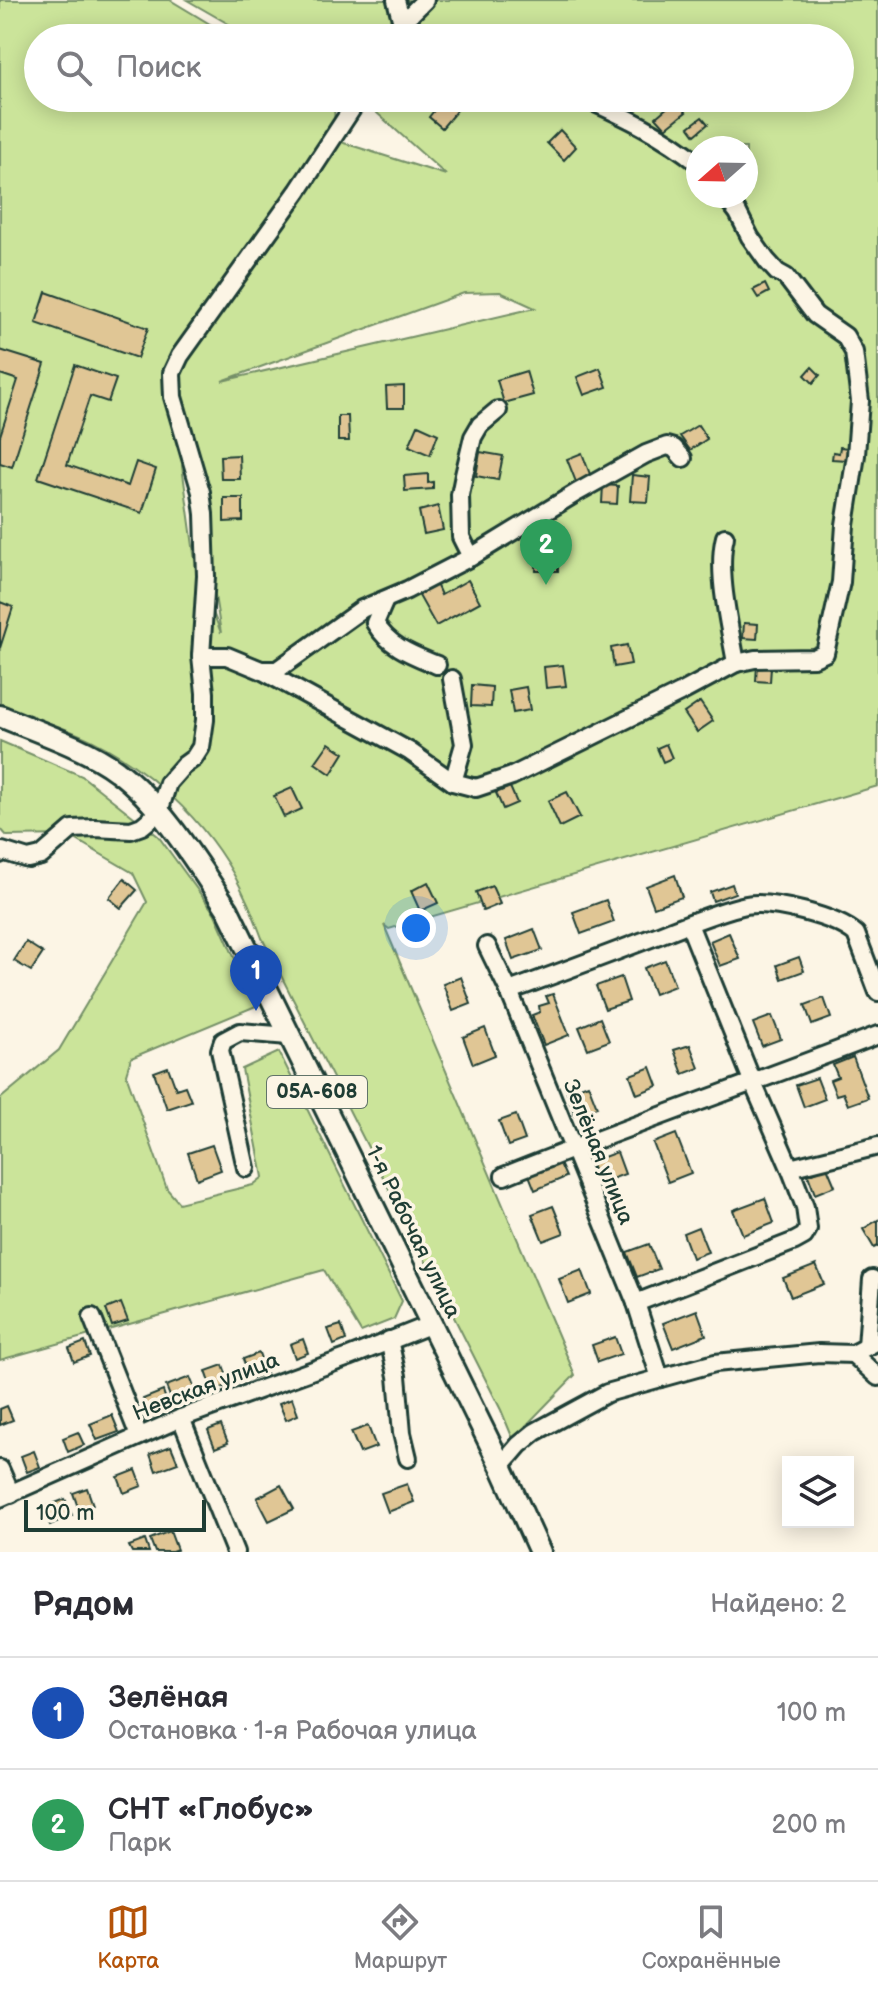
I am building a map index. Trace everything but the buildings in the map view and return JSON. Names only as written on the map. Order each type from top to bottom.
[{"type":"main road","name":"1-я Рабочая улица","points":[[0,716],[94,757],[116,769],[135,785],[193,857],[228,910],[432,1324],[540,1552]]},
{"type":"lane","points":[[396,0],[399,24]]},
{"type":"lane","points":[[406,24],[425,0]]},
{"type":"lane","points":[[1,851],[28,859],[41,856],[72,829],[131,830],[142,826],[159,812],[168,783],[201,747],[205,706],[201,656],[206,576],[204,514],[201,492],[173,397],[172,373],[180,356],[298,191],[350,112]]},
{"type":"lane","points":[[613,112],[686,153]]},
{"type":"lane","points":[[201,656],[227,656],[261,670],[409,751],[453,782],[476,788],[512,776],[736,663],[755,659],[814,658],[825,653],[841,582],[845,525],[856,455],[860,401],[854,352],[845,336],[815,315],[786,277],[767,261],[733,208]]},
{"type":"lane","points":[[471,557],[461,537],[460,495],[473,437],[480,425],[498,410]]},
{"type":"lane","points":[[261,670],[277,670],[352,616],[471,557],[646,454],[667,446],[674,448],[683,458]]},
{"type":"lane","points":[[725,537],[722,568],[736,663]]},
{"type":"lane","points":[[385,600],[375,623],[381,633],[402,651],[437,665]]},
{"type":"lane","points":[[452,679],[464,744],[453,782]]},
{"type":"lane","points":[[509,991],[689,924],[745,905],[763,904],[809,913],[848,927],[856,934],[878,992]]},
{"type":"lane","points":[[636,1303],[772,1251],[804,1236],[808,1229],[808,1218],[790,1168],[689,924]]},
{"type":"lane","name":"Зелёная улица","points":[[487,946],[509,991],[636,1303],[660,1378]]},
{"type":"lane","points":[[246,1168],[220,1050],[223,1041],[240,1032],[289,1036]]},
{"type":"lane","points":[[504,1176],[878,1035]]},
{"type":"lane","points":[[790,1168],[878,1146]]},
{"type":"lane","points":[[872,1279],[866,1347],[878,1377]]},
{"type":"lane","points":[[92,1317],[139,1436]]},
{"type":"lane","name":"Невская улица","points":[[6,1496],[181,1418],[432,1324]]},
{"type":"lane","points":[[389,1340],[408,1458]]},
{"type":"lane","points":[[501,1466],[519,1445],[553,1421],[607,1393],[715,1363],[866,1347]]},
{"type":"lane","points":[[181,1418],[229,1550]]},
{"type":"lane","points":[[0,1469],[6,1496]]},
{"type":"green space","points":[[0,0],[170,0],[210,24],[24,24],[24,112],[334,112],[335,131],[344,143],[446,175],[376,112],[854,112],[854,24],[229,24],[187,0],[878,0],[878,786],[389,929],[384,925],[575,1375],[513,1439],[262,938],[233,874],[182,806],[139,769],[91,740],[0,705]],"holes":[[[500,292],[535,308],[222,381],[464,293]],[[191,447],[221,633],[196,568],[182,466]]]},
{"type":"green space","points":[[0,741],[82,776],[158,836],[215,914],[256,1006],[131,1058],[126,1074],[167,1189],[179,1203],[253,1185],[263,1177],[242,1069],[279,1052],[402,1301],[394,1319],[361,1332],[324,1270],[0,1360],[0,1099],[59,1050],[147,902],[133,873],[68,835],[7,836],[0,828]]},
{"type":"place","name":"СНТ «Глобус»","points":[[546,585]]},
{"type":"place","name":"Зелёная","points":[[256,1011]]}]
